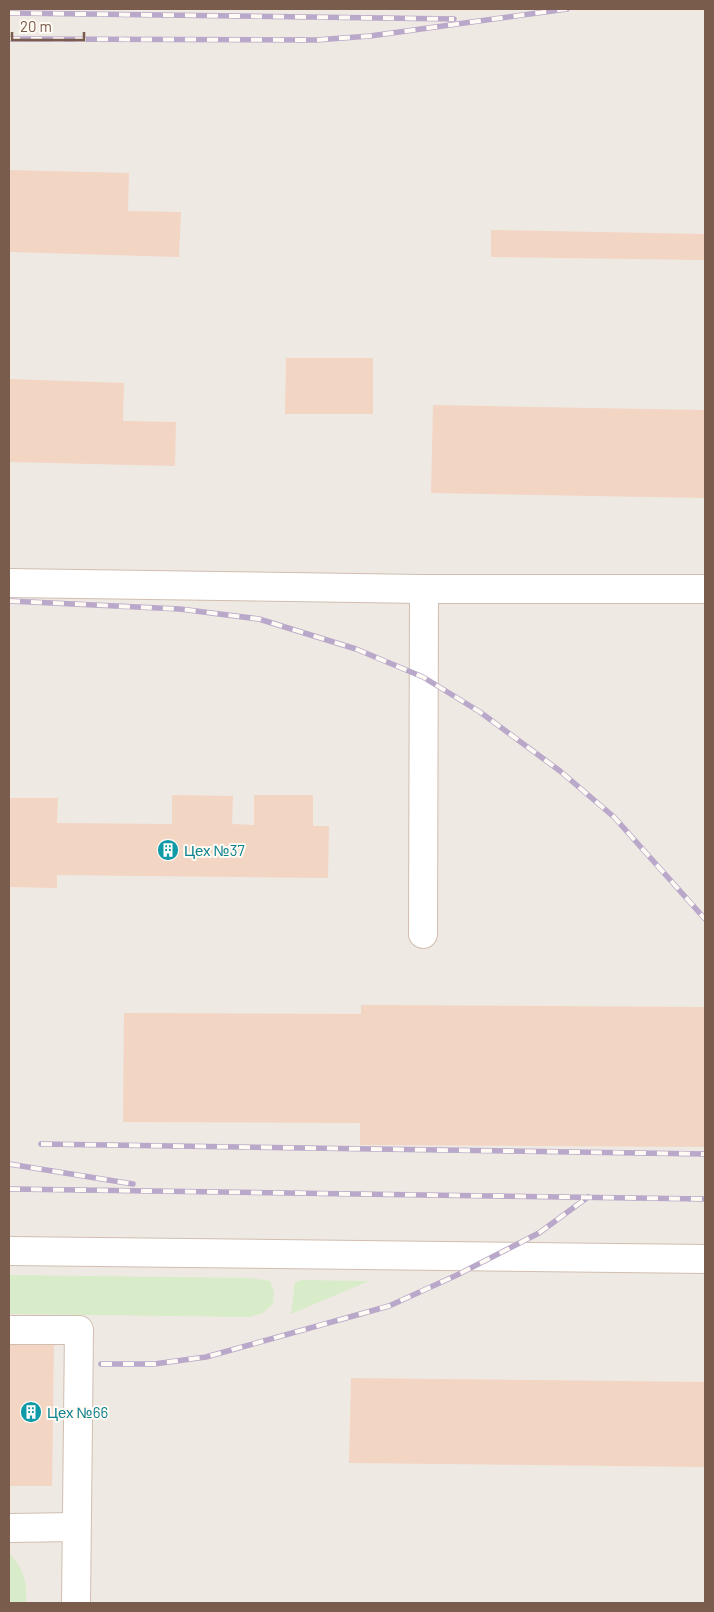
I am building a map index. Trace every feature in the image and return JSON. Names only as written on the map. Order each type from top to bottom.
[{"type":"lane","points":[[9,582],[424,589],[705,589]]},
{"type":"lane","points":[[423,934],[424,589]]},
{"type":"lane","points":[[9,1251],[705,1258]]},
{"type":"lane","points":[[9,1330],[78,1330],[76,1603]]},
{"type":"lane","points":[[9,1528],[76,1527]]},
{"type":"shaded area","points":[[9,9],[705,9],[705,1603],[9,1603]]},
{"type":"green space","points":[[9,1275],[250,1278],[270,1281],[274,1292],[273,1304],[263,1313],[250,1317],[9,1314]]},
{"type":"green space","points":[[301,1280],[369,1281],[291,1314],[295,1282]]},
{"type":"green space","points":[[9,1553],[24,1576],[26,1603],[9,1603]]},
{"type":"building","points":[[9,170],[129,173],[128,211],[181,212],[179,257],[9,252]]},
{"type":"building","points":[[491,230],[705,234],[705,260],[491,257]]},
{"type":"building","points":[[286,358],[373,358],[373,414],[285,414]]},
{"type":"building","points":[[9,379],[124,383],[123,421],[176,422],[175,466],[9,462]]},
{"type":"building","points":[[433,405],[705,410],[705,498],[431,493]]},
{"type":"building","name":"Цех №37","points":[[172,795],[233,796],[232,824],[254,825],[254,795],[313,795],[313,826],[329,826],[328,878],[57,875],[57,888],[9,887],[9,798],[58,798],[57,823],[172,824]]},
{"type":"building","points":[[361,1005],[705,1007],[705,1147],[360,1145],[360,1123],[123,1122],[124,1013],[361,1014]]},
{"type":"building","name":"Цех №66","points":[[9,1337],[54,1338],[52,1486],[9,1486]]},
{"type":"building","points":[[351,1378],[705,1382],[705,1467],[349,1463]]},
{"type":"railway","points":[[9,39],[316,40],[370,36],[567,9]]},
{"type":"railway","points":[[9,13],[454,19]]},
{"type":"railway","points":[[9,601],[180,609],[259,619],[356,649],[423,677],[480,712],[560,771],[614,817],[705,919]]},
{"type":"railway","points":[[41,1144],[705,1154]]},
{"type":"railway","points":[[9,1164],[133,1184]]},
{"type":"railway","points":[[9,1189],[705,1199]]},
{"type":"railway","points":[[101,1364],[154,1364],[206,1357],[389,1306],[457,1275],[539,1233],[588,1197]]},
{"type":"place","name":"Цех №37","points":[[168,850]]},
{"type":"place","name":"Цех №66","points":[[31,1412]]}]
